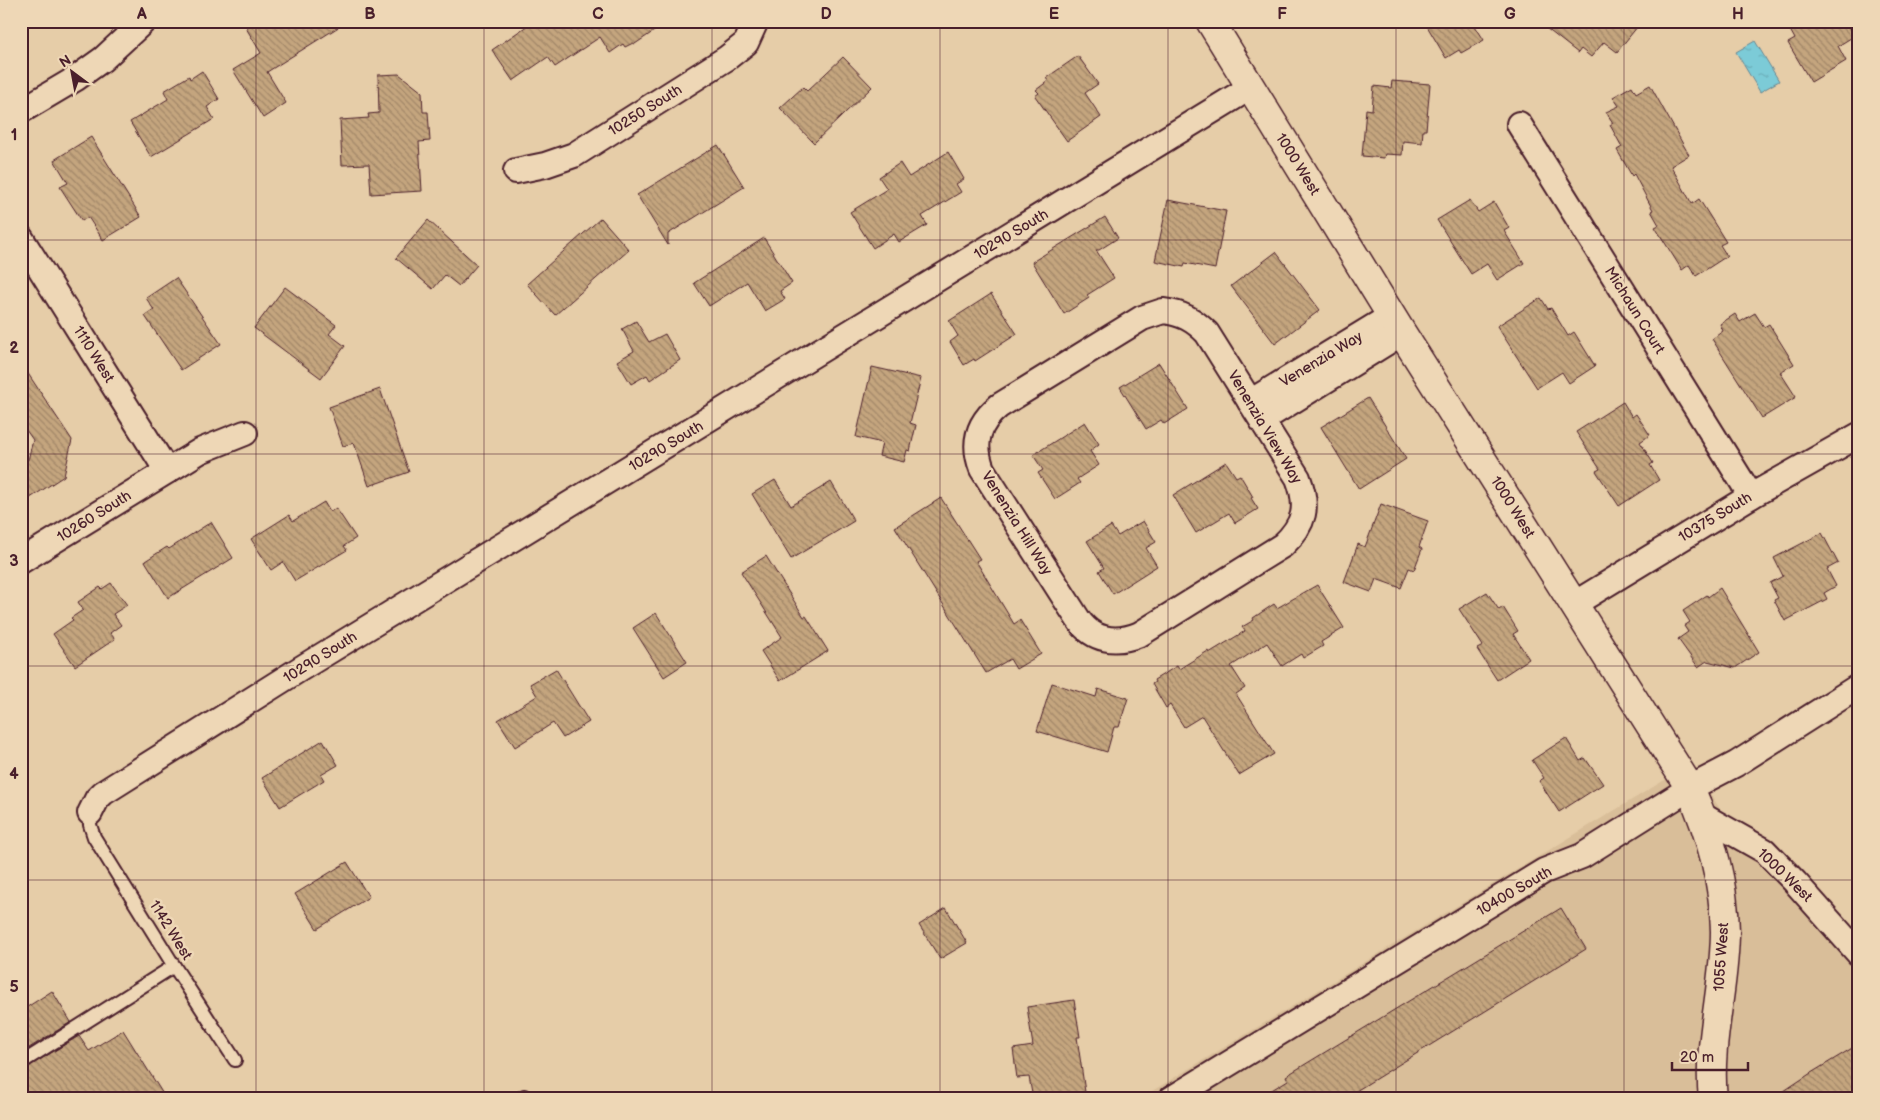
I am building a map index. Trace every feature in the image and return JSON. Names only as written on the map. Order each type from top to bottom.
[{"type":"street","points":[[21,111],[75,79],[103,59],[144,21]]},
{"type":"street","name":"1000 West","points":[[1210,21],[1397,325],[1690,788],[1703,816],[1765,851],[1859,954]]},
{"type":"street","name":"10250 South","points":[[516,171],[545,165],[582,150],[727,58],[746,43],[756,22]]},
{"type":"street","name":"10290 South","points":[[90,813],[97,799],[104,793],[292,674],[1250,87]]},
{"type":"street","name":"Michaun Court","points":[[1519,124],[1751,496]]},
{"type":"street","name":"1110 West","points":[[21,238],[167,471]]},
{"type":"street","name":"Venenzia Hill Way","points":[[1114,640],[1103,639],[1084,628],[982,469],[978,458],[978,438],[981,426],[988,415],[999,406],[1142,318],[1158,312],[1174,312]]},
{"type":"street","name":"Venenzia View Way","points":[[1114,640],[1127,639],[1140,634],[1283,545],[1296,533],[1303,517],[1303,491],[1298,478],[1207,333],[1196,322],[1174,312]]},
{"type":"street","name":"Venenzia Way","points":[[1256,411],[1397,325]]},
{"type":"street","name":"10260 South","points":[[21,561],[200,451],[245,432]]},
{"type":"street","name":"10375 South","points":[[1574,604],[1751,496],[1859,435]]},
{"type":"street","name":"10400 South","points":[[1170,1099],[1544,871],[1582,856],[1690,788],[1736,764],[1859,686]]},
{"type":"street","name":"1055 West","points":[[1703,816],[1715,854],[1722,894],[1725,932],[1712,1050],[1713,1099]]},
{"type":"lane","name":"1142 West","points":[[90,813],[90,825],[94,837],[235,1060]]},
{"type":"lane","points":[[21,1063],[174,966]]},
{"type":"shaded area","points":[[1691,764],[1720,809],[1747,836],[1859,975],[1859,1099],[1139,1099]]},
{"type":"water","points":[[1755,41],[1779,81],[1760,92],[1736,52]]},
{"type":"building","points":[[257,21],[348,21],[267,72],[286,103],[263,118],[233,70],[261,53],[246,28]]},
{"type":"building","points":[[534,21],[669,21],[635,44],[633,43],[625,47],[623,44],[610,53],[600,37],[555,67],[548,57],[513,81],[492,50]]},
{"type":"building","points":[[1424,21],[1472,21],[1484,40],[1461,53],[1459,50],[1446,58]]},
{"type":"building","points":[[1537,21],[1642,21],[1617,52],[1604,42],[1591,57],[1581,49],[1578,53]]},
{"type":"building","points":[[1785,21],[1846,21],[1854,36],[1838,46],[1846,61],[1811,82],[1788,43],[1795,39]]},
{"type":"building","points":[[1078,56],[1098,84],[1085,93],[1101,117],[1067,141],[1035,96],[1039,93],[1036,90],[1048,81],[1046,78]]},
{"type":"building","points":[[843,57],[872,87],[814,143],[780,108],[803,87],[807,91]]},
{"type":"building","points":[[202,71],[219,99],[207,107],[214,119],[151,157],[130,122],[168,99],[164,91],[189,76],[190,79]]},
{"type":"building","points":[[399,74],[422,92],[423,112],[428,112],[430,141],[419,142],[422,191],[371,194],[369,164],[342,165],[340,120],[369,118],[368,114],[379,113],[378,75]]},
{"type":"building","points":[[1392,81],[1430,84],[1426,130],[1423,130],[1422,143],[1403,141],[1402,155],[1385,154],[1384,158],[1362,156],[1366,109],[1372,110],[1374,86],[1391,88]]},
{"type":"building","points":[[1650,85],[1689,155],[1671,166],[1692,204],[1699,199],[1726,242],[1720,245],[1727,256],[1696,276],[1689,265],[1682,270],[1655,227],[1659,225],[1651,211],[1653,210],[1634,174],[1632,176],[1617,150],[1622,147],[1610,125],[1613,123],[1606,112],[1619,106],[1613,97],[1632,86],[1636,93]]},
{"type":"building","points":[[91,137],[141,217],[103,240],[88,217],[82,221],[60,187],[68,183],[54,160]]},
{"type":"building","points":[[718,145],[744,187],[668,234],[668,245],[637,195]]},
{"type":"building","points":[[948,152],[964,179],[956,184],[961,192],[922,216],[927,225],[899,242],[894,234],[873,248],[850,212],[887,189],[879,177],[900,163],[909,177]]},
{"type":"building","points":[[1168,200],[1226,211],[1215,269],[1185,263],[1184,267],[1155,261]]},
{"type":"building","points":[[1470,200],[1478,212],[1494,202],[1509,228],[1504,231],[1524,263],[1497,280],[1487,264],[1471,274],[1437,220]]},
{"type":"building","points":[[1105,217],[1118,238],[1096,250],[1114,278],[1087,295],[1089,298],[1064,314],[1032,262]]},
{"type":"building","points":[[601,218],[629,250],[555,315],[527,284]]},
{"type":"building","points":[[428,220],[477,265],[459,286],[445,275],[433,289],[396,258]]},
{"type":"building","points":[[764,238],[792,283],[780,291],[785,299],[765,311],[747,282],[709,306],[694,283]]},
{"type":"building","points":[[1276,252],[1320,310],[1275,344],[1231,286]]},
{"type":"building","points":[[176,278],[221,344],[181,370],[145,316],[154,310],[146,298]]},
{"type":"building","points":[[285,287],[336,325],[329,334],[345,346],[321,378],[254,328]]},
{"type":"building","points":[[991,294],[1017,334],[975,361],[974,359],[964,365],[950,342],[958,336],[949,321]]},
{"type":"building","points":[[1541,298],[1548,309],[1551,308],[1568,336],[1574,332],[1595,366],[1569,383],[1562,372],[1537,388],[1497,326]]},
{"type":"building","points":[[1755,313],[1764,327],[1769,324],[1794,364],[1780,372],[1796,397],[1762,418],[1712,339],[1723,331],[1720,324],[1735,314],[1740,322]]},
{"type":"building","points":[[636,321],[649,342],[665,334],[680,360],[650,380],[647,375],[631,384],[617,361],[634,351],[622,329]]},
{"type":"building","points":[[21,363],[72,440],[64,476],[21,504],[21,464],[28,460],[33,440],[21,423]]},
{"type":"building","points":[[1159,363],[1188,409],[1164,424],[1161,420],[1146,429],[1120,387]]},
{"type":"building","points":[[872,367],[921,378],[910,423],[916,425],[910,451],[907,450],[904,462],[879,456],[882,443],[856,437]]},
{"type":"building","points":[[380,389],[409,472],[369,486],[354,443],[343,446],[329,407]]},
{"type":"building","points":[[1368,398],[1406,459],[1359,489],[1321,427]]},
{"type":"building","points":[[1623,402],[1632,417],[1636,414],[1650,435],[1640,442],[1653,463],[1650,465],[1659,480],[1619,506],[1596,471],[1600,469],[1576,432]]},
{"type":"building","points":[[1085,422],[1099,444],[1090,451],[1099,465],[1077,479],[1080,483],[1055,499],[1038,473],[1043,470],[1033,455]]},
{"type":"building","points":[[1226,462],[1236,477],[1240,475],[1258,509],[1235,523],[1229,513],[1196,533],[1173,495]]},
{"type":"building","points":[[775,480],[791,506],[831,482],[854,521],[791,559],[752,494]]},
{"type":"building","points":[[941,498],[980,559],[976,561],[1014,624],[1020,620],[1041,654],[1016,669],[1010,659],[986,673],[895,527]]},
{"type":"building","points":[[324,502],[330,512],[336,508],[356,538],[344,546],[347,550],[295,581],[283,562],[271,570],[251,539],[289,515],[293,521]]},
{"type":"building","points":[[1381,504],[1428,521],[1419,547],[1422,549],[1414,570],[1409,568],[1401,588],[1376,579],[1371,592],[1344,582],[1358,544],[1365,547]]},
{"type":"building","points":[[1143,521],[1156,542],[1146,548],[1157,566],[1113,594],[1099,571],[1104,568],[1087,541],[1111,526],[1118,536]]},
{"type":"building","points":[[211,522],[233,558],[168,598],[145,561],[167,547],[169,549]]},
{"type":"building","points":[[1822,533],[1838,563],[1827,569],[1836,586],[1824,593],[1827,599],[1785,621],[1774,600],[1778,598],[1770,583],[1783,576],[1774,558]]},
{"type":"building","points":[[766,556],[804,617],[806,616],[828,651],[780,681],[761,651],[782,637],[741,572]]},
{"type":"building","points":[[111,583],[127,605],[113,614],[121,625],[110,633],[115,639],[75,666],[53,634],[73,620],[71,618],[83,610],[78,602],[100,587],[102,589]]},
{"type":"building","points":[[1317,585],[1344,628],[1321,642],[1323,646],[1303,658],[1301,654],[1282,666],[1267,643],[1231,666],[1245,688],[1236,694],[1274,754],[1239,775],[1202,716],[1184,727],[1170,705],[1166,708],[1152,684],[1155,682],[1154,680],[1177,666],[1179,669],[1245,631],[1242,627],[1274,604],[1277,608]]},
{"type":"building","points":[[1720,588],[1759,652],[1735,668],[1707,661],[1698,667],[1678,639],[1688,632],[1684,626],[1690,622],[1683,611]]},
{"type":"building","points":[[1487,592],[1499,610],[1503,607],[1518,631],[1513,634],[1529,659],[1497,680],[1477,649],[1483,646],[1459,609]]},
{"type":"building","points":[[656,613],[687,662],[664,677],[633,628]]},
{"type":"building","points":[[556,669],[589,722],[563,738],[553,723],[515,747],[498,720],[537,696],[530,684]]},
{"type":"building","points":[[1052,683],[1096,697],[1098,689],[1128,698],[1119,727],[1114,727],[1107,752],[1037,731]]},
{"type":"building","points":[[1566,738],[1580,761],[1585,758],[1603,784],[1559,812],[1539,781],[1544,778],[1532,760]]},
{"type":"building","points":[[323,740],[338,765],[321,775],[324,780],[280,807],[262,778]]},
{"type":"building","points":[[347,862],[369,897],[317,929],[295,894]]},
{"type":"building","points":[[946,908],[967,943],[940,959],[919,925]]},
{"type":"building","points":[[1561,908],[1586,949],[1343,1099],[1257,1099],[1288,1080],[1286,1076]]},
{"type":"building","points":[[52,991],[71,1022],[21,1053],[21,1011]]},
{"type":"building","points":[[1074,1000],[1080,1037],[1077,1037],[1086,1099],[1033,1099],[1029,1077],[1017,1078],[1013,1049],[1033,1046],[1027,1007]]},
{"type":"building","points":[[123,1030],[166,1099],[21,1099],[21,1071],[79,1036],[89,1051]]},
{"type":"building","points":[[1859,1044],[1859,1099],[1772,1099],[1811,1073]]}]
